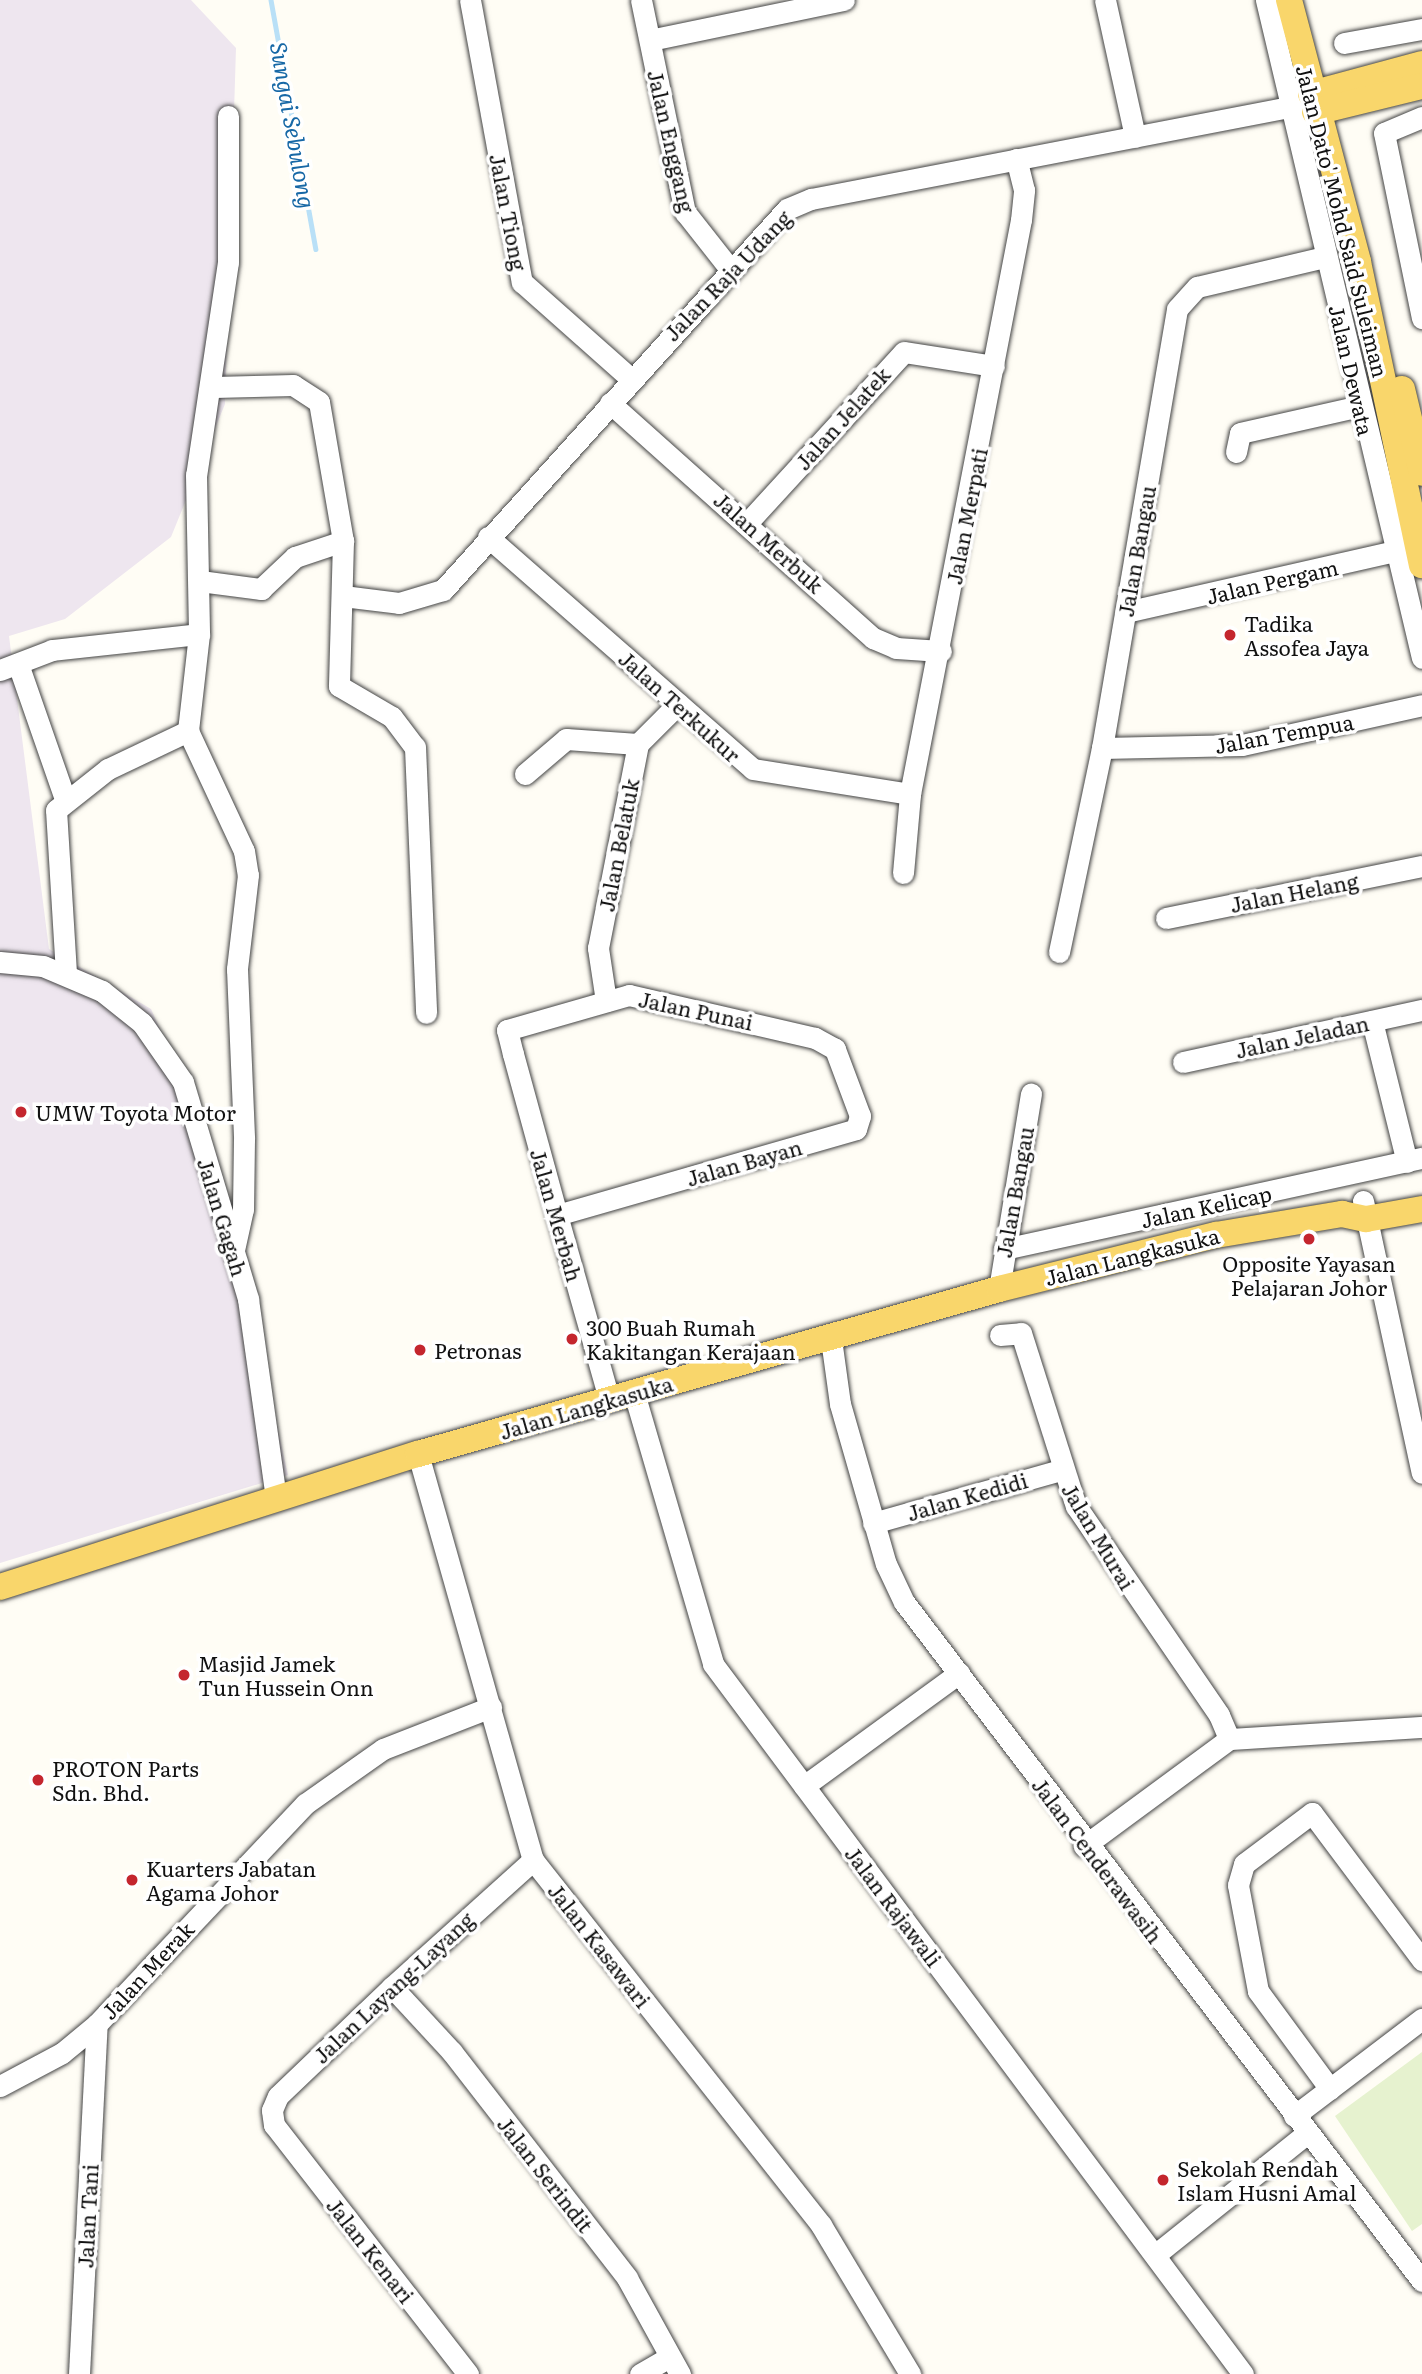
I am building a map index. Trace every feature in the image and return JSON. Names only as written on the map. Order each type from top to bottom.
[{"type":"main road","name":"Jalan Dato' Mohd Said Suleiman","points":[[1289,0],[1312,102],[1357,262],[1412,554]]},
{"type":"main road","name":"Jalan Dato' Mohd Said Suleiman","points":[[1306,0],[1312,102],[1422,472]]},
{"type":"main road","points":[[1312,102],[1422,64]]},
{"type":"main road","points":[[1312,102],[1422,86]]},
{"type":"main road","name":"Jalan Langkasuka","points":[[0,1587],[418,1454],[608,1399],[822,1342],[999,1289],[1216,1235],[1357,1211],[1422,1191]]},
{"type":"main road","name":"Jalan Langkasuka","points":[[1357,1211],[1422,1209]]},
{"type":"street","name":"Jalan Tiong","points":[[470,0],[522,282],[630,378]]},
{"type":"street","name":"Jalan Enggang","points":[[641,0],[685,212],[729,268]]},
{"type":"street","points":[[650,40],[844,0]]},
{"type":"street","points":[[1105,0],[1135,137]]},
{"type":"street","name":"Jalan Dewata","points":[[1266,0],[1312,102],[1325,257],[1360,406],[1412,554],[1422,658]]},
{"type":"street","points":[[1345,43],[1422,29]]},
{"type":"street","name":"Jalan Raja Udang","points":[[343,596],[399,603],[434,597],[729,268],[787,209],[811,199],[1312,102]]},
{"type":"street","points":[[228,116],[228,262],[214,387],[196,475],[199,634],[188,731],[244,851],[248,875],[237,969],[244,1139],[243,1209],[234,1250]]},
{"type":"street","points":[[1422,117],[1384,133],[1422,318]]},
{"type":"street","name":"Jalan Merpati","points":[[903,873],[910,794],[941,652],[1022,210],[1016,159]]},
{"type":"street","name":"Jalan Bangau","points":[[1059,952],[1102,748],[1184,296],[1197,287],[1325,257]]},
{"type":"street","name":"Jalan Jelatek","points":[[749,522],[904,352],[994,366]]},
{"type":"street","points":[[214,387],[293,385],[315,396],[343,541],[340,686],[392,717],[415,747],[426,1013]]},
{"type":"street","name":"Jalan Merbuk","points":[[610,403],[749,522],[873,638],[941,652]]},
{"type":"street","points":[[1236,452],[1240,433],[1360,406]]},
{"type":"street","name":"Jalan Terkukur","points":[[488,537],[753,769],[910,794]]},
{"type":"street","points":[[200,582],[261,589],[295,557],[343,541]]},
{"type":"street","name":"Jalan Pergam","points":[[1126,612],[1412,554]]},
{"type":"street","points":[[65,799],[9,667],[52,650],[141,636],[199,634]]},
{"type":"street","points":[[525,774],[566,738],[638,744],[678,704]]},
{"type":"street","name":"Jalan Tempua","points":[[1102,748],[1242,745],[1422,705]]},
{"type":"street","points":[[66,973],[65,886],[53,829],[65,799],[108,769],[188,731]]},
{"type":"street","name":"Jalan Belatuk","points":[[606,1002],[598,948],[638,744]]},
{"type":"street","name":"Jalan Helang","points":[[1166,918],[1422,866]]},
{"type":"street","name":"Jalan Gagah","points":[[0,962],[66,973],[120,1005],[162,1048],[183,1082],[234,1250],[257,1346],[276,1499]]},
{"type":"street","name":"Jalan Punai","points":[[508,1030],[629,995],[665,1000],[815,1038],[839,1057]]},
{"type":"street","name":"Jalan Jeladan","points":[[1183,1062],[1422,1010]]},
{"type":"street","name":"Jalan Kelicap","points":[[1004,1249],[1414,1160],[1372,1021]]},
{"type":"street","name":"Jalan Merbah","points":[[508,1030],[608,1399]]},
{"type":"street","name":"Jalan Bayan","points":[[557,1215],[856,1129],[860,1116],[839,1057]]},
{"type":"street","name":"Jalan Bangau","points":[[999,1289],[1031,1094]]},
{"type":"street","points":[[1357,1211],[1422,1473]]},
{"type":"street","name":"Jalan Murai","points":[[1000,1335],[1019,1331],[1031,1350],[1060,1470],[1076,1506],[1219,1715],[1229,1739]]},
{"type":"street","name":"Jalan Cenderawasih","points":[[822,1342],[873,1523],[904,1602],[959,1673],[1084,1846],[1422,2281]]},
{"type":"street","name":"Jalan Rajawali","points":[[634,1393],[713,1664],[1243,2374]]},
{"type":"street","name":"Jalan Kasawari","points":[[418,1454],[533,1860],[821,2225],[902,2371]]},
{"type":"street","name":"Jalan Kedidi","points":[[873,1523],[1060,1470]]},
{"type":"street","points":[[804,1786],[959,1673]]},
{"type":"street","name":"Jalan Merak","points":[[0,2086],[74,2043],[97,2024],[305,1804],[383,1749],[491,1707]]},
{"type":"street","points":[[1084,1846],[1229,1739],[1422,1727]]},
{"type":"street","points":[[1331,2089],[1258,1991],[1238,1885],[1244,1864],[1312,1813],[1422,1960]]},
{"type":"street","name":"Jalan Layang-Layang","points":[[274,2125],[278,2096],[392,1987],[533,1860]]},
{"type":"street","name":"Jalan Serindit","points":[[392,1987],[452,2052],[626,2278],[675,2365]]},
{"type":"street","points":[[1155,2255],[1300,2125],[1331,2089],[1422,2019]]},
{"type":"street","name":"Jalan Tani","points":[[79,2374],[97,2024]]},
{"type":"street","points":[[74,2043],[96,2058]]},
{"type":"street","name":"Jalan Kenari","points":[[274,2125],[468,2374]]},
{"type":"street","points":[[640,2374],[675,2365]]},
{"type":"shaded area","points":[[0,0],[191,0],[236,48],[225,404],[171,537],[65,619],[9,636],[49,949],[151,1009],[218,1158],[288,1475],[0,1563]]},
{"type":"green space","points":[[1422,2052],[1422,2224],[1412,2231],[1335,2116]]},
{"type":"waterway","name":"Sungai Sebulong","points":[[271,0],[316,249]]},
{"type":"place","name":"Tadika Assofea Jaya","points":[[1230,635]]},
{"type":"place","name":"UMW Toyota Motor","points":[[21,1112]]},
{"type":"place","name":"Opposite Yayasan Pelajaran Johor","points":[[1309,1239]]},
{"type":"place","name":"300 Buah Rumah Kakitangan Kerajaan","points":[[572,1339]]},
{"type":"place","name":"Petronas","points":[[420,1350]]},
{"type":"place","name":"Masjid Jamek Tun Hussein Onn","points":[[184,1675]]},
{"type":"place","name":"PROTON Parts Sdn. Bhd.","points":[[38,1780]]},
{"type":"place","name":"Kuarters Jabatan Agama Johor","points":[[132,1880]]},
{"type":"place","name":"Sekolah Rendah Islam Husni Amal","points":[[1163,2180]]}]
